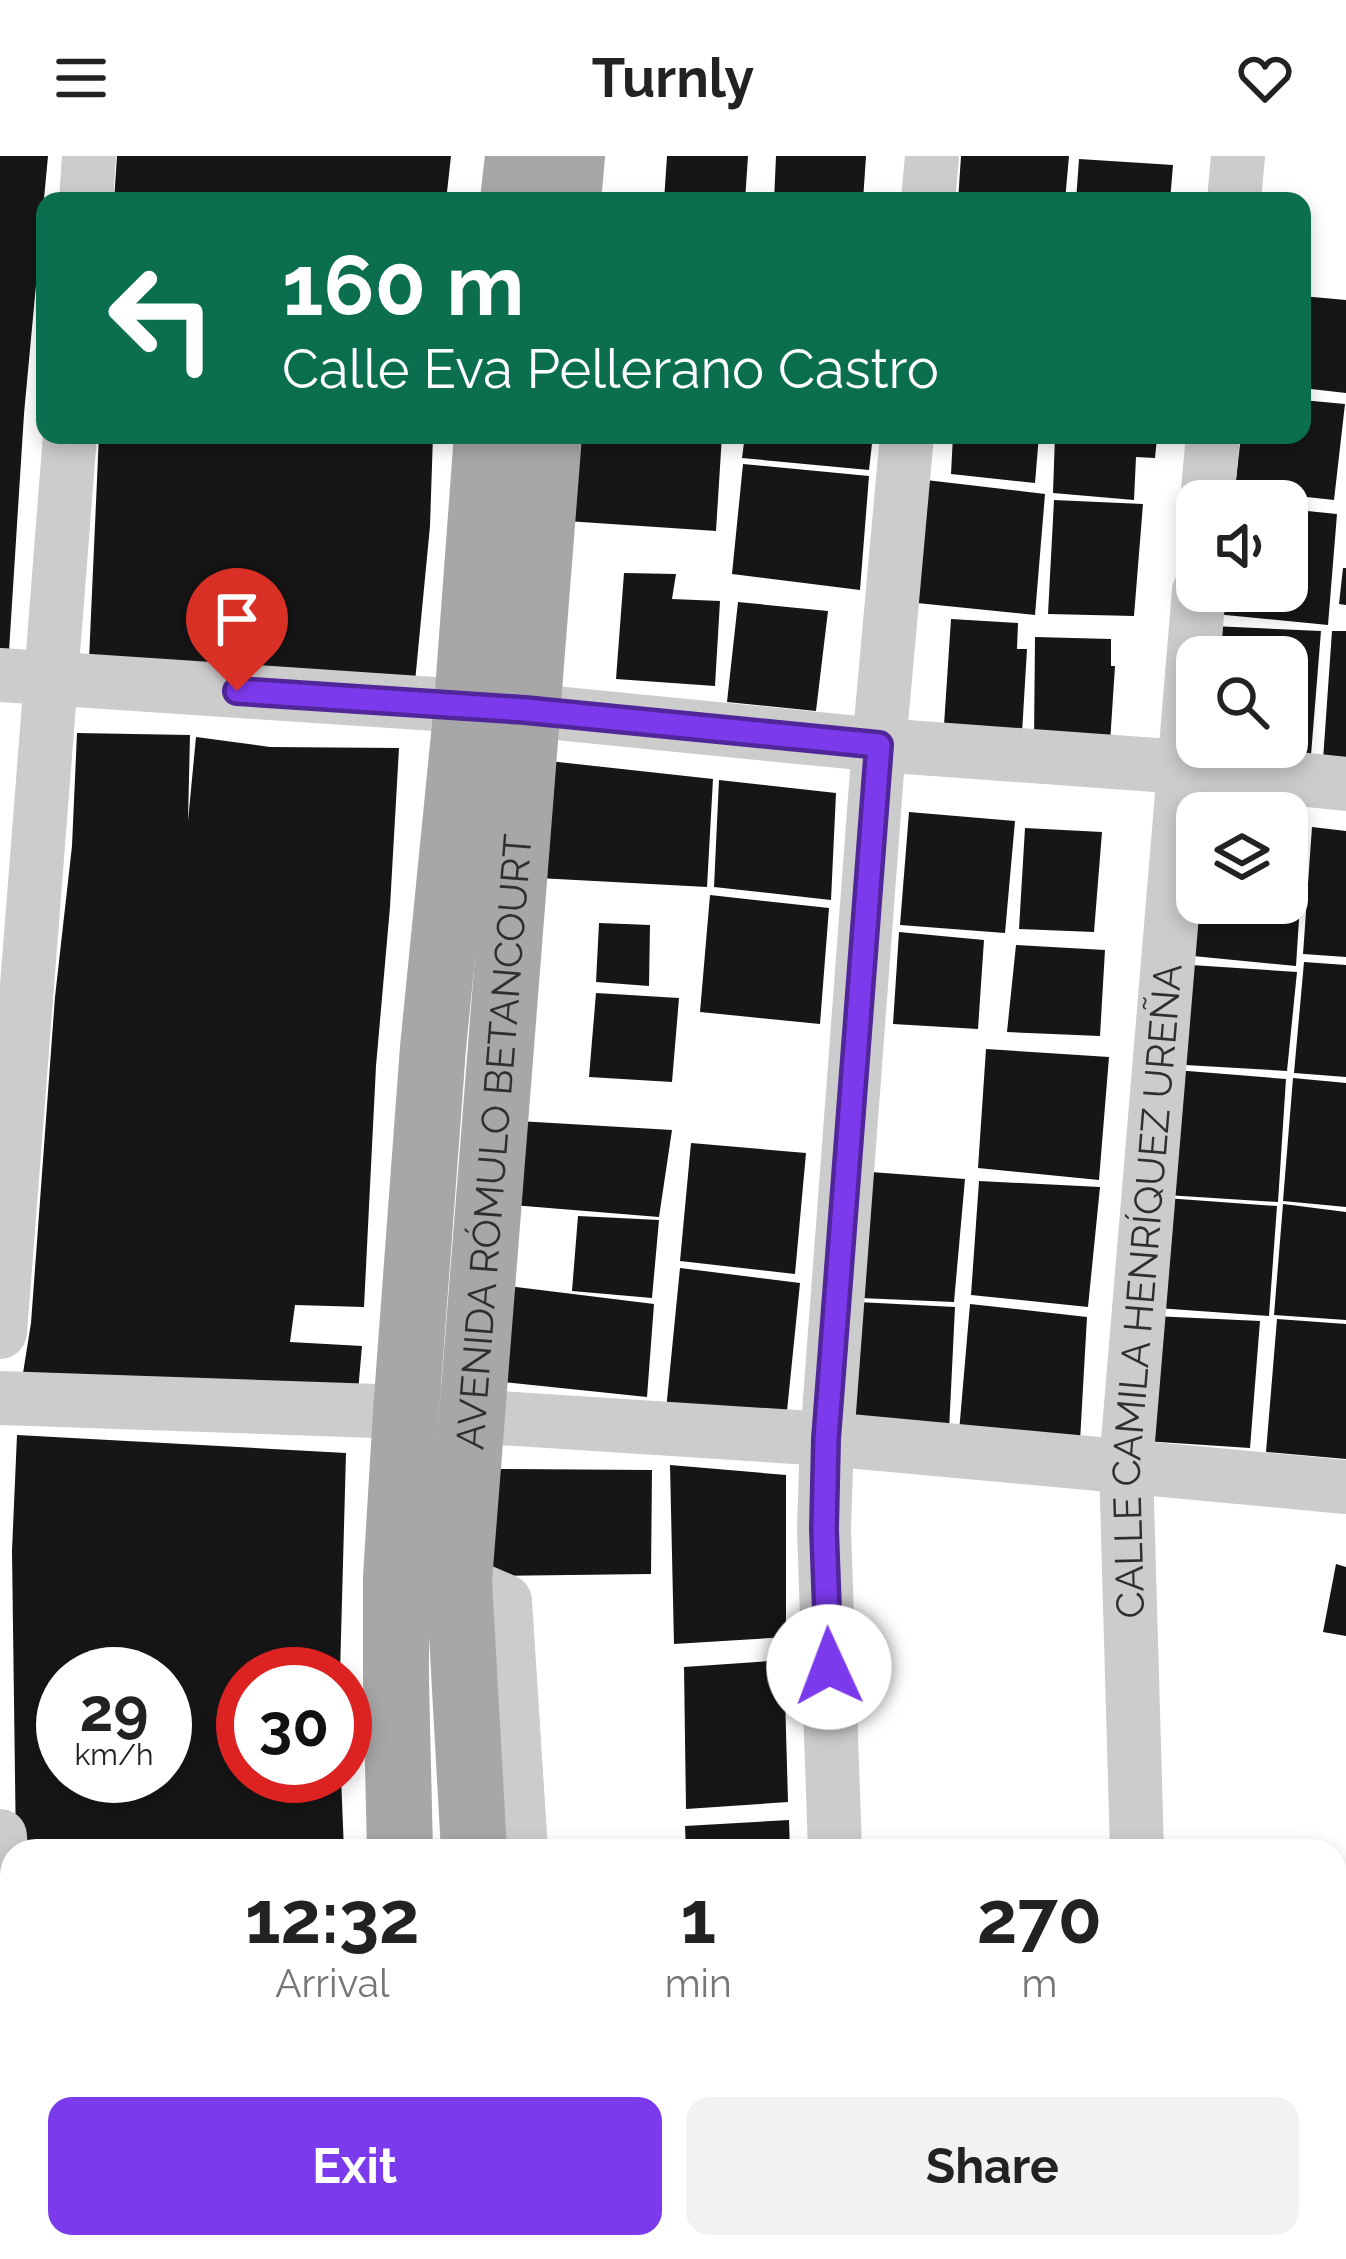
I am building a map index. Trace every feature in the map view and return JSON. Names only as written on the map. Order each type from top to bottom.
[{"type":"main road","points":[[514,192],[518,156]]},
{"type":"main road","points":[[569,192],[572,156]]},
{"type":"main road","name":"AVENIDA RÓMULO BETANCOURT","points":[[473,1839],[459,1581],[473,1417],[496,707],[488,444]]},
{"type":"main road","name":"AVENIDA RÓMULO BETANCOURT","points":[[400,1839],[396,1578],[433,1048],[546,444]]},
{"type":"street","points":[[87,192],[89,156]]},
{"type":"street","points":[[929,192],[932,156]]},
{"type":"street","points":[[1235,192],[1238,156]]},
{"type":"street","points":[[0,1332],[26,677],[68,444]]},
{"type":"street","points":[[835,1839],[824,1529],[826,1439],[906,444]]},
{"type":"street","points":[[1209,480],[1212,444]]},
{"type":"street","points":[[26,677],[496,707],[879,745],[1176,766]]},
{"type":"street","name":"CALLE CAMILA HENRÍQUEZ UREÑA","points":[[1137,1839],[1126,1465],[1183,768]]},
{"type":"street","points":[[1193,768],[1346,784]]},
{"type":"street","points":[[0,1398],[406,1412],[826,1439],[1346,1487]]},
{"type":"street","points":[[459,1581],[505,1601],[520,1839]]},
{"type":"building","points":[[0,156],[48,156],[45,192],[36,192],[36,285],[9,651],[0,651]]},
{"type":"building","points":[[117,156],[451,156],[447,192],[115,192]]},
{"type":"building","points":[[667,156],[748,156],[746,192],[665,192]]},
{"type":"building","points":[[776,156],[866,156],[864,192],[774,192]]},
{"type":"building","points":[[961,156],[1069,156],[1066,192],[959,192]]},
{"type":"building","points":[[1079,159],[1173,165],[1171,192],[1077,192]]},
{"type":"building","points":[[1311,297],[1346,300],[1346,393],[1311,389]]},
{"type":"building","points":[[1311,401],[1345,404],[1334,500],[1308,497],[1308,480],[1236,480],[1240,444],[1311,444]]},
{"type":"building","points":[[99,444],[433,444],[415,682],[89,660]]},
{"type":"building","points":[[573,444],[721,444],[716,531],[566,521]]},
{"type":"building","points":[[744,444],[872,444],[869,470],[742,458]]},
{"type":"building","points":[[953,444],[1038,444],[1035,483],[951,474]]},
{"type":"building","points":[[1055,444],[1156,444],[1155,458],[1136,457],[1134,500],[1053,493]]},
{"type":"building","points":[[743,464],[869,476],[860,590],[732,574]]},
{"type":"building","points":[[926,480],[1045,494],[1035,615],[917,603]]},
{"type":"building","points":[[1054,500],[1143,504],[1134,616],[1048,614]]},
{"type":"building","points":[[1308,511],[1337,514],[1328,625],[1215,614],[1308,612]]},
{"type":"building","points":[[1346,568],[1346,605],[1339,604]]},
{"type":"building","points":[[624,573],[676,574],[672,599],[720,601],[715,686],[616,679]]},
{"type":"building","points":[[738,602],[828,611],[816,711],[727,702]]},
{"type":"building","points":[[951,619],[1018,623],[1017,649],[1027,649],[1022,733],[944,725]]},
{"type":"building","points":[[1213,626],[1321,631],[1311,755],[1308,636],[1212,636]]},
{"type":"building","points":[[1332,631],[1346,631],[1346,761],[1323,760]]},
{"type":"building","points":[[1035,637],[1111,639],[1111,666],[1115,666],[1110,743],[1034,740]]},
{"type":"building","points":[[77,733],[190,735],[188,821],[196,737],[270,747],[399,748],[364,1307],[295,1305],[290,1342],[362,1346],[358,1392],[23,1373],[72,846]]},
{"type":"building","points":[[549,761],[713,779],[707,887],[538,878]]},
{"type":"building","points":[[719,780],[836,793],[831,900],[714,887]]},
{"type":"building","points":[[909,812],[1015,821],[1005,933],[900,925]]},
{"type":"building","points":[[1312,827],[1346,831],[1346,957],[1303,954]]},
{"type":"building","points":[[1025,828],[1102,832],[1094,932],[1019,929]]},
{"type":"building","points":[[710,895],[829,908],[820,1024],[700,1012]]},
{"type":"building","points":[[599,923],[650,925],[649,986],[596,982]]},
{"type":"building","points":[[1195,924],[1299,924],[1296,966],[1193,956]]},
{"type":"building","points":[[899,932],[984,940],[978,1029],[893,1024]]},
{"type":"building","points":[[1016,945],[1105,950],[1100,1036],[1007,1032]]},
{"type":"building","points":[[1304,962],[1346,965],[1346,1077],[1294,1073]]},
{"type":"building","points":[[1191,965],[1297,972],[1287,1071],[1185,1065]]},
{"type":"building","points":[[596,993],[679,998],[672,1082],[589,1077]]},
{"type":"building","points":[[986,1049],[1109,1057],[1099,1180],[978,1168]]},
{"type":"building","points":[[1175,1070],[1286,1079],[1278,1202],[1166,1195]]},
{"type":"building","points":[[1293,1078],[1346,1083],[1346,1207],[1283,1201]]},
{"type":"building","points":[[518,1121],[672,1130],[659,1217],[512,1205]]},
{"type":"building","points":[[691,1143],[806,1153],[795,1274],[680,1261]]},
{"type":"building","points":[[871,1172],[965,1179],[954,1302],[860,1298]]},
{"type":"building","points":[[979,1181],[1100,1187],[1088,1307],[971,1295]]},
{"type":"building","points":[[1165,1198],[1277,1206],[1269,1316],[1157,1308]]},
{"type":"building","points":[[1283,1204],[1346,1212],[1346,1320],[1274,1315]]},
{"type":"building","points":[[578,1216],[659,1220],[652,1298],[572,1291]]},
{"type":"building","points":[[680,1268],[800,1283],[786,1421],[666,1410]]},
{"type":"building","points":[[508,1286],[654,1304],[647,1397],[503,1382]]},
{"type":"building","points":[[858,1302],[955,1307],[949,1431],[851,1424]]},
{"type":"building","points":[[970,1304],[1087,1317],[1080,1441],[959,1432]]},
{"type":"building","points":[[1153,1316],[1260,1321],[1250,1448],[1144,1441]]},
{"type":"building","points":[[1277,1319],[1346,1324],[1346,1459],[1266,1452]]},
{"type":"building","points":[[17,1435],[346,1453],[341,1647],[216,1647],[216,1803],[342,1803],[344,1839],[16,1839],[12,1551]]},
{"type":"building","points":[[670,1465],[786,1475],[786,1637],[674,1644]]},
{"type":"building","points":[[499,1469],[652,1470],[651,1574],[490,1576]]},
{"type":"building","points":[[1336,1564],[1346,1567],[1346,1636],[1323,1632]]},
{"type":"building","points":[[784,1660],[788,1802],[686,1809],[684,1667]]},
{"type":"building","points":[[789,1820],[790,1839],[686,1839],[685,1826]]},
{"type":"route","points":[[237,691],[525,710],[879,745],[826,1439],[829,1667]]}]
